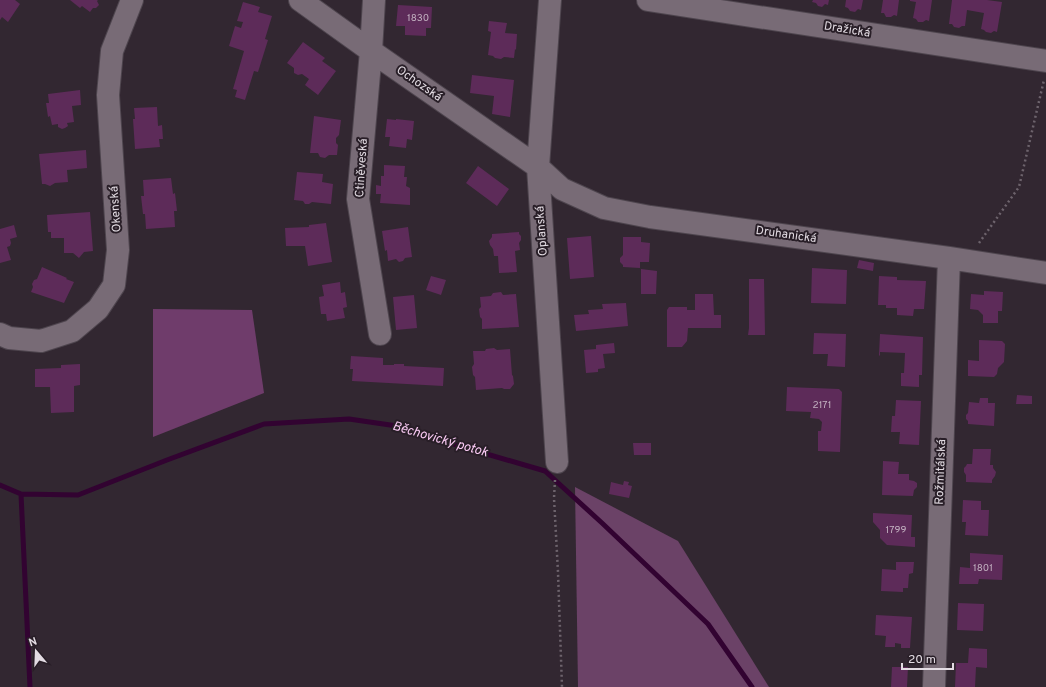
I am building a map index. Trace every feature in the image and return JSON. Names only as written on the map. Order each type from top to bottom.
[{"type":"street","name":"Okenská","points":[[0,334],[9,338],[41,341],[72,331],[98,309],[114,285],[118,250],[108,95],[112,51],[132,0]]},
{"type":"street","name":"Ochozská","points":[[300,0],[538,167]]},
{"type":"street","name":"Ctiněveská","points":[[374,0],[358,199],[380,334]]},
{"type":"street","name":"Oplanská","points":[[550,0],[538,167],[557,462]]},
{"type":"street","name":"Dražická","points":[[648,0],[1045,70]]},
{"type":"street","name":"Druhanická","points":[[538,167],[562,189],[604,208],[650,217],[958,259],[1046,273]]},
{"type":"street","name":"Rožmitálská","points":[[934,687],[958,259]]},
{"type":"path","points":[[958,259],[1019,187],[1045,70]]},
{"type":"path","points":[[554,498],[562,687]]},
{"type":"shaded area","points":[[153,309],[252,310],[264,393],[153,437]]},
{"type":"shaded area","points":[[575,487],[678,541],[769,687],[578,687]]},
{"type":"building","points":[[0,0],[15,0],[20,4],[8,22],[2,17],[0,20]]},
{"type":"building","points":[[70,0],[98,0],[99,5],[96,8],[93,8],[90,12],[82,6],[80,8]]},
{"type":"building","points":[[813,0],[829,0],[828,5],[825,4],[822,7],[812,2]]},
{"type":"building","points":[[846,0],[863,0],[861,10],[858,9],[855,12],[850,11],[845,7]]},
{"type":"building","points":[[883,0],[899,0],[897,16],[894,15],[891,17],[886,17],[884,13],[881,13]]},
{"type":"building","points":[[910,0],[932,0],[929,21],[926,20],[923,22],[918,22],[913,18],[916,2]]},
{"type":"building","points":[[952,0],[987,0],[1002,2],[997,32],[994,31],[991,33],[981,29],[984,13],[967,10],[965,26],[959,28],[949,24]]},
{"type":"building","points":[[243,2],[260,7],[258,12],[272,16],[265,39],[268,40],[258,72],[254,71],[245,100],[235,97],[237,90],[233,89],[244,51],[229,46],[235,26],[241,28],[243,22],[237,21]]},
{"type":"building","points":[[398,5],[432,7],[431,28],[426,28],[426,36],[405,35],[405,26],[396,26]]},
{"type":"building","points":[[489,21],[507,23],[505,33],[517,34],[514,58],[504,57],[501,59],[488,55],[491,32],[488,31]]},
{"type":"building","points":[[303,42],[325,58],[322,61],[336,71],[318,95],[305,85],[309,79],[302,74],[298,75],[294,73],[294,68],[287,63]]},
{"type":"building","points":[[472,75],[514,80],[510,117],[492,114],[494,96],[470,93]]},
{"type":"building","points":[[80,90],[81,105],[72,106],[74,122],[67,123],[68,126],[62,129],[58,127],[58,124],[52,125],[50,116],[48,117],[46,103],[49,103],[48,94]]},
{"type":"building","points":[[157,107],[158,126],[162,125],[163,139],[159,139],[160,147],[135,149],[133,119],[135,119],[134,108]]},
{"type":"building","points":[[314,116],[341,120],[339,135],[336,138],[336,143],[338,145],[337,155],[329,155],[325,158],[320,157],[318,153],[310,153]]},
{"type":"building","points":[[387,119],[414,121],[412,140],[407,139],[406,148],[389,146],[390,137],[385,137]]},
{"type":"building","points":[[86,150],[87,168],[67,170],[68,182],[55,183],[50,186],[42,184],[39,154]]},
{"type":"building","points":[[384,165],[405,166],[404,177],[407,177],[406,186],[410,188],[410,205],[380,203],[381,194],[376,194],[376,185],[381,186],[381,176],[384,176]]},
{"type":"building","points":[[478,166],[509,189],[497,206],[466,183]]},
{"type":"building","points":[[297,172],[323,174],[322,182],[333,184],[331,204],[312,202],[305,204],[303,201],[294,200]]},
{"type":"building","points":[[171,178],[173,194],[175,193],[177,211],[174,211],[175,227],[146,229],[145,214],[143,214],[141,196],[144,196],[143,180]]},
{"type":"building","points":[[90,212],[93,251],[84,252],[79,258],[73,253],[64,253],[64,238],[51,238],[51,232],[48,232],[47,215]]},
{"type":"building","points":[[326,223],[332,262],[308,266],[305,246],[286,246],[285,228],[309,227],[309,225]]},
{"type":"building","points":[[14,225],[17,237],[10,239],[10,246],[7,247],[11,260],[0,263],[0,229]]},
{"type":"building","points":[[408,227],[412,257],[405,258],[403,261],[399,262],[396,259],[388,261],[382,231]]},
{"type":"building","points":[[519,232],[521,236],[519,243],[520,250],[515,251],[517,272],[499,273],[498,256],[494,256],[493,249],[489,241],[492,234]]},
{"type":"building","points":[[591,236],[594,277],[570,279],[567,238]]},
{"type":"building","points":[[623,237],[641,237],[641,242],[650,243],[649,262],[640,262],[640,268],[623,267],[620,262],[620,258],[623,255]]},
{"type":"building","points":[[859,260],[874,263],[873,271],[857,268]]},
{"type":"building","points":[[42,267],[74,282],[64,303],[31,292],[33,287],[32,284],[34,280],[37,279]]},
{"type":"building","points":[[812,268],[847,270],[846,304],[811,303]]},
{"type":"building","points":[[641,269],[657,271],[656,294],[641,294]]},
{"type":"building","points":[[431,276],[446,280],[441,295],[426,290]]},
{"type":"building","points":[[879,276],[897,277],[897,280],[926,281],[924,309],[914,309],[913,316],[897,315],[897,308],[886,308],[886,305],[878,305]]},
{"type":"building","points":[[749,279],[764,279],[765,335],[748,335]]},
{"type":"building","points":[[340,282],[341,293],[345,292],[347,307],[343,308],[345,318],[327,321],[326,314],[321,314],[319,297],[324,296],[322,285]]},
{"type":"building","points":[[984,291],[1003,292],[1002,311],[998,311],[998,323],[983,323],[983,315],[978,310],[970,309],[971,294],[984,295]]},
{"type":"building","points":[[501,292],[503,295],[516,294],[519,327],[482,329],[482,319],[480,317],[479,309],[481,307],[480,297],[491,296],[493,293]]},
{"type":"building","points":[[695,294],[713,294],[714,315],[721,315],[721,328],[688,328],[687,341],[682,347],[667,347],[667,310],[669,307],[687,307],[687,310],[695,310]]},
{"type":"building","points":[[414,295],[417,328],[396,330],[393,297]]},
{"type":"building","points":[[626,303],[628,326],[576,331],[574,315],[589,314],[588,310],[603,309],[602,304]]},
{"type":"building","points":[[814,333],[846,334],[845,367],[827,366],[828,354],[813,354]]},
{"type":"building","points":[[880,334],[923,337],[922,375],[919,375],[919,387],[901,386],[901,373],[904,373],[905,353],[880,352],[880,356],[879,355]]},
{"type":"building","points":[[979,340],[1002,341],[1005,344],[1004,362],[998,368],[997,374],[994,377],[968,376],[968,360],[979,361]]},
{"type":"building","points":[[614,343],[615,353],[603,354],[605,368],[598,369],[598,372],[586,373],[584,350],[596,349],[596,345]]},
{"type":"building","points":[[494,348],[497,350],[510,349],[514,384],[510,389],[502,388],[476,390],[475,377],[473,375],[472,367],[474,364],[473,351],[485,351],[486,349]]},
{"type":"building","points":[[351,356],[383,358],[383,365],[404,364],[404,366],[444,368],[443,386],[352,381],[353,369],[350,369]]},
{"type":"building","points":[[80,364],[80,385],[74,386],[74,412],[51,413],[50,387],[35,387],[35,369],[61,368],[61,365]]},
{"type":"building","points":[[787,387],[839,389],[842,392],[840,452],[818,451],[818,431],[821,431],[822,422],[819,419],[810,418],[811,412],[786,411]]},
{"type":"building","points":[[1017,395],[1032,396],[1032,404],[1016,404]]},
{"type":"building","points":[[980,398],[988,398],[988,403],[995,403],[994,426],[968,424],[966,415],[968,413],[969,402],[979,403]]},
{"type":"building","points":[[896,400],[921,401],[919,445],[899,444],[900,432],[891,432],[892,416],[895,416]]},
{"type":"building","points":[[633,443],[651,443],[651,455],[634,455]]},
{"type":"building","points":[[973,449],[991,449],[990,465],[993,465],[996,472],[992,483],[966,482],[964,468],[967,464],[972,464]]},
{"type":"building","points":[[883,461],[899,462],[898,474],[909,474],[909,480],[917,483],[913,496],[882,495]]},
{"type":"building","points":[[624,481],[629,482],[628,485],[632,486],[629,498],[609,494],[611,482],[623,485]]},
{"type":"building","points":[[963,500],[981,501],[981,510],[989,510],[988,536],[965,535],[966,522],[962,522]]},
{"type":"building","points":[[873,513],[912,515],[911,537],[915,537],[915,547],[887,545],[880,538],[880,530],[873,522]]},
{"type":"building","points":[[970,553],[1003,555],[1002,580],[979,579],[978,584],[959,584],[960,567],[970,568]]},
{"type":"building","points":[[896,562],[914,562],[913,573],[909,574],[908,588],[903,588],[903,592],[881,591],[882,569],[896,570]]},
{"type":"building","points":[[958,603],[984,604],[983,631],[957,630]]},
{"type":"building","points":[[876,615],[912,617],[910,648],[901,648],[901,644],[895,643],[895,647],[885,647],[886,636],[875,635]]},
{"type":"building","points":[[969,648],[987,649],[987,668],[976,667],[975,687],[955,687],[956,663],[968,663]]},
{"type":"building","points":[[892,667],[908,667],[907,687],[891,687]]},
{"type":"waterway","name":"Běchovický potok","points":[[0,485],[21,494],[78,495],[264,424],[349,419],[404,427],[456,445],[545,471],[708,624],[752,687]]},
{"type":"waterway","points":[[21,494],[30,687]]}]
